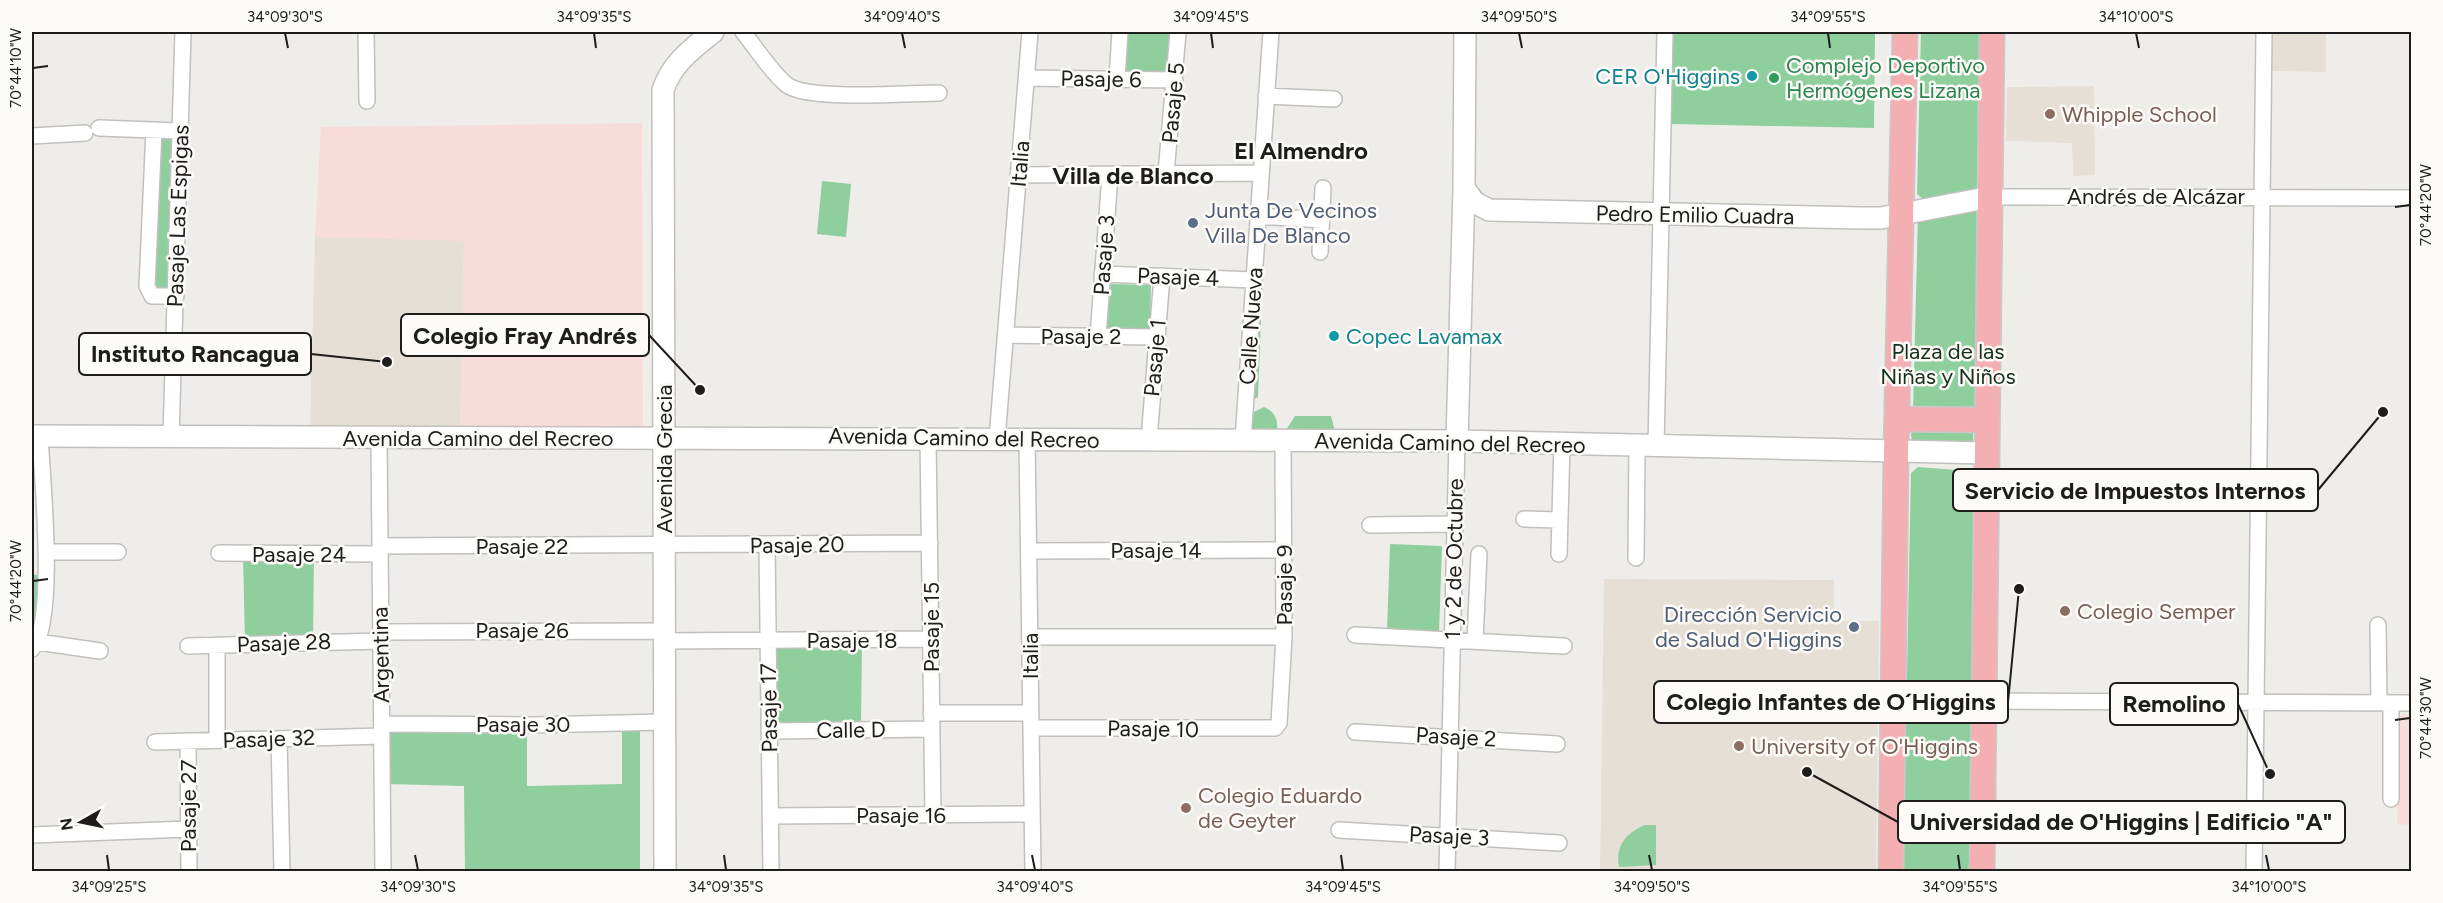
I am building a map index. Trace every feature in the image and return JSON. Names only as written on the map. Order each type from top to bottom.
[{"type":"main road","points":[[1891,872],[1896,453],[1905,32]]},
{"type":"main road","points":[[1982,872],[1992,32]]},
{"type":"main road","points":[[1897,419],[1987,420]]},
{"type":"street","name":"Pasaje Las Espigas","points":[[171,437],[183,32]]},
{"type":"street","points":[[366,32],[367,101]]},
{"type":"street","name":"Avenida Grecia","points":[[665,872],[663,90],[673,68],[683,56],[713,32]]},
{"type":"street","points":[[743,32],[779,77],[800,91],[939,93]]},
{"type":"street","name":"Italia","points":[[997,439],[1030,32]]},
{"type":"street","points":[[1117,79],[1120,32]]},
{"type":"street","name":"Pasaje 5","points":[[1166,174],[1178,32]]},
{"type":"street","name":"Calle Nueva","points":[[1243,440],[1271,32]]},
{"type":"street","name":"1 y 2 de Octubre","points":[[1447,872],[1464,188],[1465,32]]},
{"type":"street","points":[[1636,558],[1647,446],[1662,214],[1665,32]]},
{"type":"street","points":[[2254,872],[2258,702],[2264,32]]},
{"type":"street","name":"Pasaje 6","points":[[1027,78],[1175,80]]},
{"type":"street","points":[[1266,96],[1334,99]]},
{"type":"street","points":[[154,130],[148,291],[152,296],[176,297]]},
{"type":"street","points":[[32,136],[92,131],[180,131]]},
{"type":"street","points":[[1019,175],[1261,172]]},
{"type":"street","name":"Pasaje 3","points":[[1098,336],[1110,175]]},
{"type":"street","points":[[1320,252],[1323,188]]},
{"type":"street","points":[[1464,188],[1474,202],[1489,210]]},
{"type":"street","name":"Andrés de Alcázar","points":[[1902,213],[1990,197],[2412,198]]},
{"type":"street","points":[[152,208],[178,210]]},
{"type":"street","points":[[1463,230],[1476,216],[1489,210]]},
{"type":"street","name":"Pedro Emilio Cuadra","points":[[1489,210],[1862,218],[1902,213]]},
{"type":"street","points":[[1258,216],[1322,220]]},
{"type":"street","name":"Pasaje 4","points":[[1102,274],[1254,280]]},
{"type":"street","name":"Pasaje 1","points":[[1149,440],[1162,276]]},
{"type":"street","name":"Pasaje 2","points":[[1006,335],[1157,337]]},
{"type":"street","points":[[36,436],[46,552],[38,574],[42,630],[35,646],[100,651]]},
{"type":"street","name":"Avenida Camino del Recreo","points":[[36,436],[1456,441],[1896,453],[1986,453]]},
{"type":"street","name":"Argentina","points":[[379,438],[383,872]]},
{"type":"street","name":"Pasaje 15","points":[[928,438],[933,815]]},
{"type":"street","name":"Italia","points":[[1028,440],[1033,872]]},
{"type":"street","name":"Pasaje 9","points":[[1275,728],[1279,723],[1284,636],[1283,441]]},
{"type":"street","points":[[1560,554],[1562,444]]},
{"type":"street","points":[[1524,519],[1560,520]]},
{"type":"street","points":[[1370,525],[1454,524]]},
{"type":"street","name":"Pasaje 20","points":[[664,546],[930,543]]},
{"type":"street","name":"Pasaje 17","points":[[767,545],[771,872]]},
{"type":"street","name":"Pasaje 22","points":[[380,550],[664,546]]},
{"type":"street","name":"Pasaje 24","points":[[219,553],[380,550]]},
{"type":"street","name":"Pasaje 14","points":[[1029,551],[1284,550]]},
{"type":"street","points":[[46,552],[118,552]]},
{"type":"street","points":[[1475,641],[1479,554]]},
{"type":"street","points":[[2378,625],[2391,799]]},
{"type":"street","points":[[1355,635],[1564,646]]},
{"type":"street","name":"Pasaje 26","points":[[381,636],[664,636]]},
{"type":"street","name":"Pasaje 28","points":[[188,646],[381,636]]},
{"type":"street","name":"Pasaje 18","points":[[664,636],[768,640],[931,639]]},
{"type":"street","points":[[1030,638],[1284,636]]},
{"type":"street","points":[[217,645],[217,740]]},
{"type":"street","points":[[1984,700],[2412,703]]},
{"type":"street","points":[[931,713],[1031,721]]},
{"type":"street","name":"Pasaje 10","points":[[1031,721],[1275,728]]},
{"type":"street","name":"Pasaje 30","points":[[382,730],[665,722]]},
{"type":"street","name":"Calle D","points":[[769,731],[932,729]]},
{"type":"street","name":"Pasaje 32","points":[[156,742],[279,739],[382,730]]},
{"type":"street","name":"Pasaje 2","points":[[1355,732],[1557,744]]},
{"type":"street","points":[[279,739],[282,872]]},
{"type":"street","name":"Pasaje 27","points":[[188,741],[189,872]]},
{"type":"street","name":"Pasaje 16","points":[[770,816],[1032,814]]},
{"type":"street","points":[[32,835],[188,829]]},
{"type":"street","name":"Pasaje 3","points":[[1339,830],[1559,843]]},
{"type":"shaded area","points":[[2270,32],[2326,32],[2326,72],[2269,71]]},
{"type":"shaded area","name":"Whipple School","points":[[2094,86],[2095,175],[2073,176],[2072,143],[2006,141],[2007,87]]},
{"type":"shaded area","points":[[642,123],[643,427],[460,431],[464,242],[315,237],[321,127]]},
{"type":"shaded area","points":[[315,237],[464,241],[460,431],[310,427]]},
{"type":"shaded area","name":"University of O'Higgins","points":[[1604,579],[1834,580],[1834,621],[1879,621],[1876,871],[1600,872]]},
{"type":"shaded area","points":[[2399,715],[2411,716],[2411,825],[2397,824]]},
{"type":"green space","points":[[1123,32],[1173,32],[1170,77],[1121,74]]},
{"type":"green space","name":"Complejo Deportivo Hermógenes Lizana","points":[[1673,32],[1875,32],[1874,128],[1671,124]]},
{"type":"green space","points":[[1921,32],[1987,32],[1982,189],[1924,200],[1917,194]]},
{"type":"green space","points":[[154,130],[180,131],[176,296],[148,291]]},
{"type":"green space","points":[[822,181],[851,184],[846,237],[817,234]]},
{"type":"green space","name":"Plaza de las Niñas y Niños","points":[[1986,204],[1977,410],[1913,412],[1918,214]]},
{"type":"green space","points":[[1108,284],[1151,285],[1150,331],[1107,329]]},
{"type":"green space","points":[[1254,313],[1261,320],[1258,397],[1248,403]]},
{"type":"green space","points":[[1264,407],[1275,416],[1277,431],[1245,431],[1246,416]]},
{"type":"green space","points":[[1295,416],[1331,416],[1335,431],[1286,430]]},
{"type":"green space","points":[[1913,430],[1973,431],[1973,445],[1912,442]]},
{"type":"green space","points":[[1918,467],[1970,471],[1978,475],[1975,871],[1903,872],[1911,473]]},
{"type":"green space","points":[[1390,544],[1442,546],[1439,633],[1387,631]]},
{"type":"green space","points":[[243,553],[314,554],[313,643],[245,645]]},
{"type":"green space","points":[[45,574],[43,648],[32,659],[32,575]]},
{"type":"green space","points":[[772,642],[862,642],[861,724],[772,723]]},
{"type":"green space","points":[[622,729],[640,729],[640,871],[465,871],[464,786],[387,784],[387,730],[527,730],[527,786],[622,784]]},
{"type":"green space","points":[[1645,825],[1656,825],[1656,865],[1619,867],[1618,859],[1623,841],[1632,832]]},
{"type":"place","name":"CER O'Higgins","points":[[1752,76]]},
{"type":"place","name":"Complejo Deportivo Hermógenes Lizana","points":[[1774,78]]},
{"type":"place","name":"Whipple School","points":[[2050,114]]},
{"type":"place","name":"Junta De Vecinos Villa De Blanco","points":[[1193,223]]},
{"type":"place","name":"Copec Lavamax","points":[[1334,336]]},
{"type":"place","name":"Instituto Rancagua","points":[[387,362]]},
{"type":"place","name":"Colegio Fray Andrés","points":[[700,390]]},
{"type":"place","name":"Servicio de Impuestos Internos","points":[[2383,412]]},
{"type":"place","name":"Colegio Infantes de O´Higgins","points":[[2019,589]]},
{"type":"place","name":"Colegio Semper","points":[[2065,611]]},
{"type":"place","name":"Dirección Servicio de Salud O'Higgins","points":[[1854,627]]},
{"type":"place","name":"University of O'Higgins","points":[[1739,746]]},
{"type":"place","name":"Universidad de O'Higgins | Edificio \"A\"","points":[[1807,772]]},
{"type":"place","name":"Remolino","points":[[2270,774]]},
{"type":"place","name":"Colegio Eduardo de Geyter","points":[[1186,808]]},
{"type":"district","name":"El Almendro","points":[[1301,150]]},
{"type":"district","name":"Villa de Blanco","points":[[1133,175]]}]
